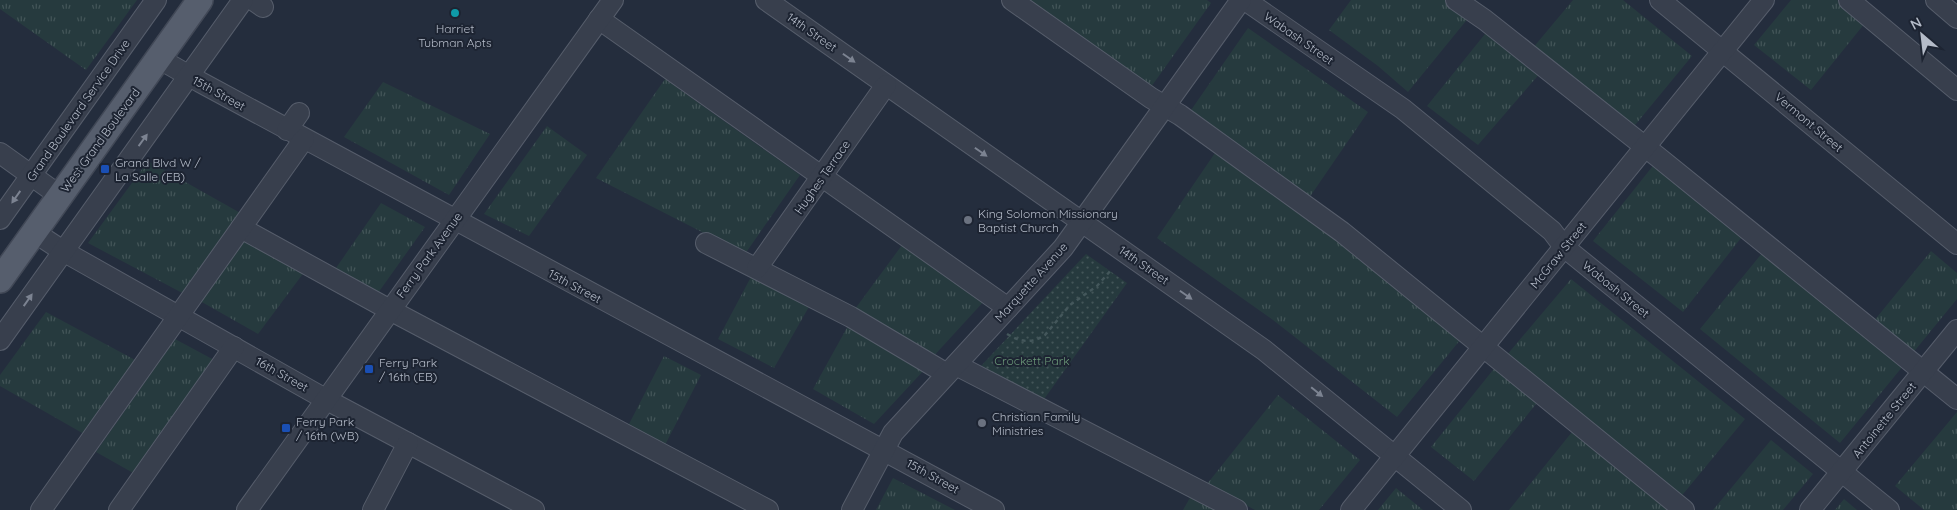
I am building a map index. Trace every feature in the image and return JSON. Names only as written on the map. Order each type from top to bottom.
[{"type":"main road","name":"West Grand Boulevard","points":[[0,280],[200,0]]},
{"type":"street","name":"Grand Boulevard Service Drive","points":[[0,219],[156,0]]},
{"type":"street","points":[[0,340],[243,0]]},
{"type":"street","name":"Ferry Park Avenue","points":[[247,510],[612,0]]},
{"type":"street","name":"14th Street","points":[[766,0],[1264,350],[1461,510]]},
{"type":"street","points":[[1012,0],[1180,115],[1342,232],[1684,510]]},
{"type":"street","name":"Marquette Avenue","points":[[852,510],[894,433],[1063,248],[1241,0]]},
{"type":"street","name":"Wabash Street","points":[[1245,0],[1402,108],[1552,231],[1564,246],[1889,510]]},
{"type":"street","points":[[1456,0],[1485,20],[1646,146],[1957,399]]},
{"type":"street","name":"Vermont Street","points":[[1660,0],[1957,244]]},
{"type":"street","name":"McGraw Street","points":[[1351,510],[1764,0]]},
{"type":"street","points":[[1849,0],[1957,90]]},
{"type":"street","points":[[1936,0],[1957,18]]},
{"type":"street","points":[[599,19],[1008,308]]},
{"type":"street","name":"15th Street","points":[[158,58],[698,352],[884,449],[994,510]]},
{"type":"street","name":"Hughes Terrace","points":[[757,268],[886,85]]},
{"type":"street","points":[[41,510],[242,228],[296,134],[300,113]]},
{"type":"street","points":[[0,153],[60,196]]},
{"type":"street","points":[[242,228],[390,310],[768,510]]},
{"type":"street","name":"16th Street","points":[[34,232],[63,251],[327,400],[534,510]]},
{"type":"street","points":[[706,243],[951,369],[1236,510]]},
{"type":"street","name":"Antoinette Street","points":[[1810,510],[1957,330]]},
{"type":"street","points":[[119,510],[234,347]]},
{"type":"street","points":[[373,510],[408,443]]},
{"type":"path","points":[[1005,333],[1022,341],[1040,338],[1045,335],[1070,305],[1097,286],[1112,268]]},
{"type":"green space","points":[[0,0],[137,0],[86,70],[0,9]]},
{"type":"green space","points":[[1028,0],[1207,0],[1211,3],[1151,87]]},
{"type":"green space","points":[[1351,0],[1446,0],[1470,16],[1408,92],[1378,66],[1329,30]]},
{"type":"green space","points":[[1573,0],[1623,0],[1692,56],[1631,130],[1532,49]]},
{"type":"green space","points":[[1791,0],[1837,0],[1865,23],[1811,90],[1754,45]]},
{"type":"green space","points":[[1248,28],[1368,112],[1309,198],[1189,113]]},
{"type":"green space","points":[[1489,29],[1542,71],[1478,145],[1427,106]]},
{"type":"green space","points":[[665,79],[800,175],[745,254],[596,178]]},
{"type":"green space","points":[[383,82],[490,134],[449,195],[344,137]]},
{"type":"green space","points":[[547,126],[587,155],[529,236],[484,214]]},
{"type":"green space","points":[[1217,150],[1308,215],[1461,339],[1397,417],[1273,320],[1157,238]]},
{"type":"green space","points":[[148,161],[244,215],[188,296],[88,243]]},
{"type":"green space","points":[[1656,162],[1745,233],[1683,312],[1593,241]]},
{"type":"green space","points":[[381,203],[425,227],[378,293],[336,268]]},
{"type":"green space","points":[[245,238],[305,271],[258,334],[200,301]]},
{"type":"green space","points":[[905,241],[986,299],[931,359],[855,309]]},
{"type":"green space","points":[[1931,251],[1957,273],[1957,299],[1912,354],[1873,322]]},
{"type":"green space","points":[[1763,252],[1903,366],[1840,443],[1700,329]]},
{"type":"green space","name":"Crockett Park","points":[[1086,254],[1127,283],[1042,402],[980,367]]},
{"type":"green space","points":[[752,275],[810,305],[774,368],[718,339]]},
{"type":"green space","points":[[1571,279],[1745,419],[1679,499],[1506,356]]},
{"type":"green space","points":[[46,312],[137,361],[84,434],[0,386],[0,375]]},
{"type":"green space","points":[[849,324],[926,368],[874,424],[813,389]]},
{"type":"green space","points":[[175,339],[216,361],[135,474],[96,452]]},
{"type":"green space","points":[[664,356],[701,375],[665,445],[628,426]]},
{"type":"green space","points":[[1497,365],[1540,399],[1474,481],[1431,447]]},
{"type":"green space","points":[[1278,395],[1360,460],[1319,510],[1255,510],[1207,484]]},
{"type":"green space","points":[[1957,412],[1957,510],[1924,510],[1895,486]]},
{"type":"green space","points":[[1576,427],[1678,510],[1509,510]]},
{"type":"green space","points":[[1771,440],[1813,474],[1783,510],[1713,510]]},
{"type":"green space","points":[[893,478],[955,510],[876,510]]},
{"type":"green space","points":[[1396,488],[1423,510],[1378,510]]},
{"type":"green space","points":[[1191,496],[1221,510],[1183,510]]},
{"type":"green space","points":[[1844,499],[1857,510],[1835,510]]},
{"type":"place","name":"Harriet Tubman Apts","points":[[455,13]]},
{"type":"place","name":"Grand Blvd W / La Salle (EB)","points":[[105,169]]},
{"type":"place","name":"King Solomon Missionary Baptist Church","points":[[968,220]]},
{"type":"place","name":"Ferry Park / 16th (EB)","points":[[369,369]]},
{"type":"place","name":"Christian Family Ministries","points":[[982,423]]},
{"type":"place","name":"Ferry Park / 16th (WB)","points":[[286,428]]}]
